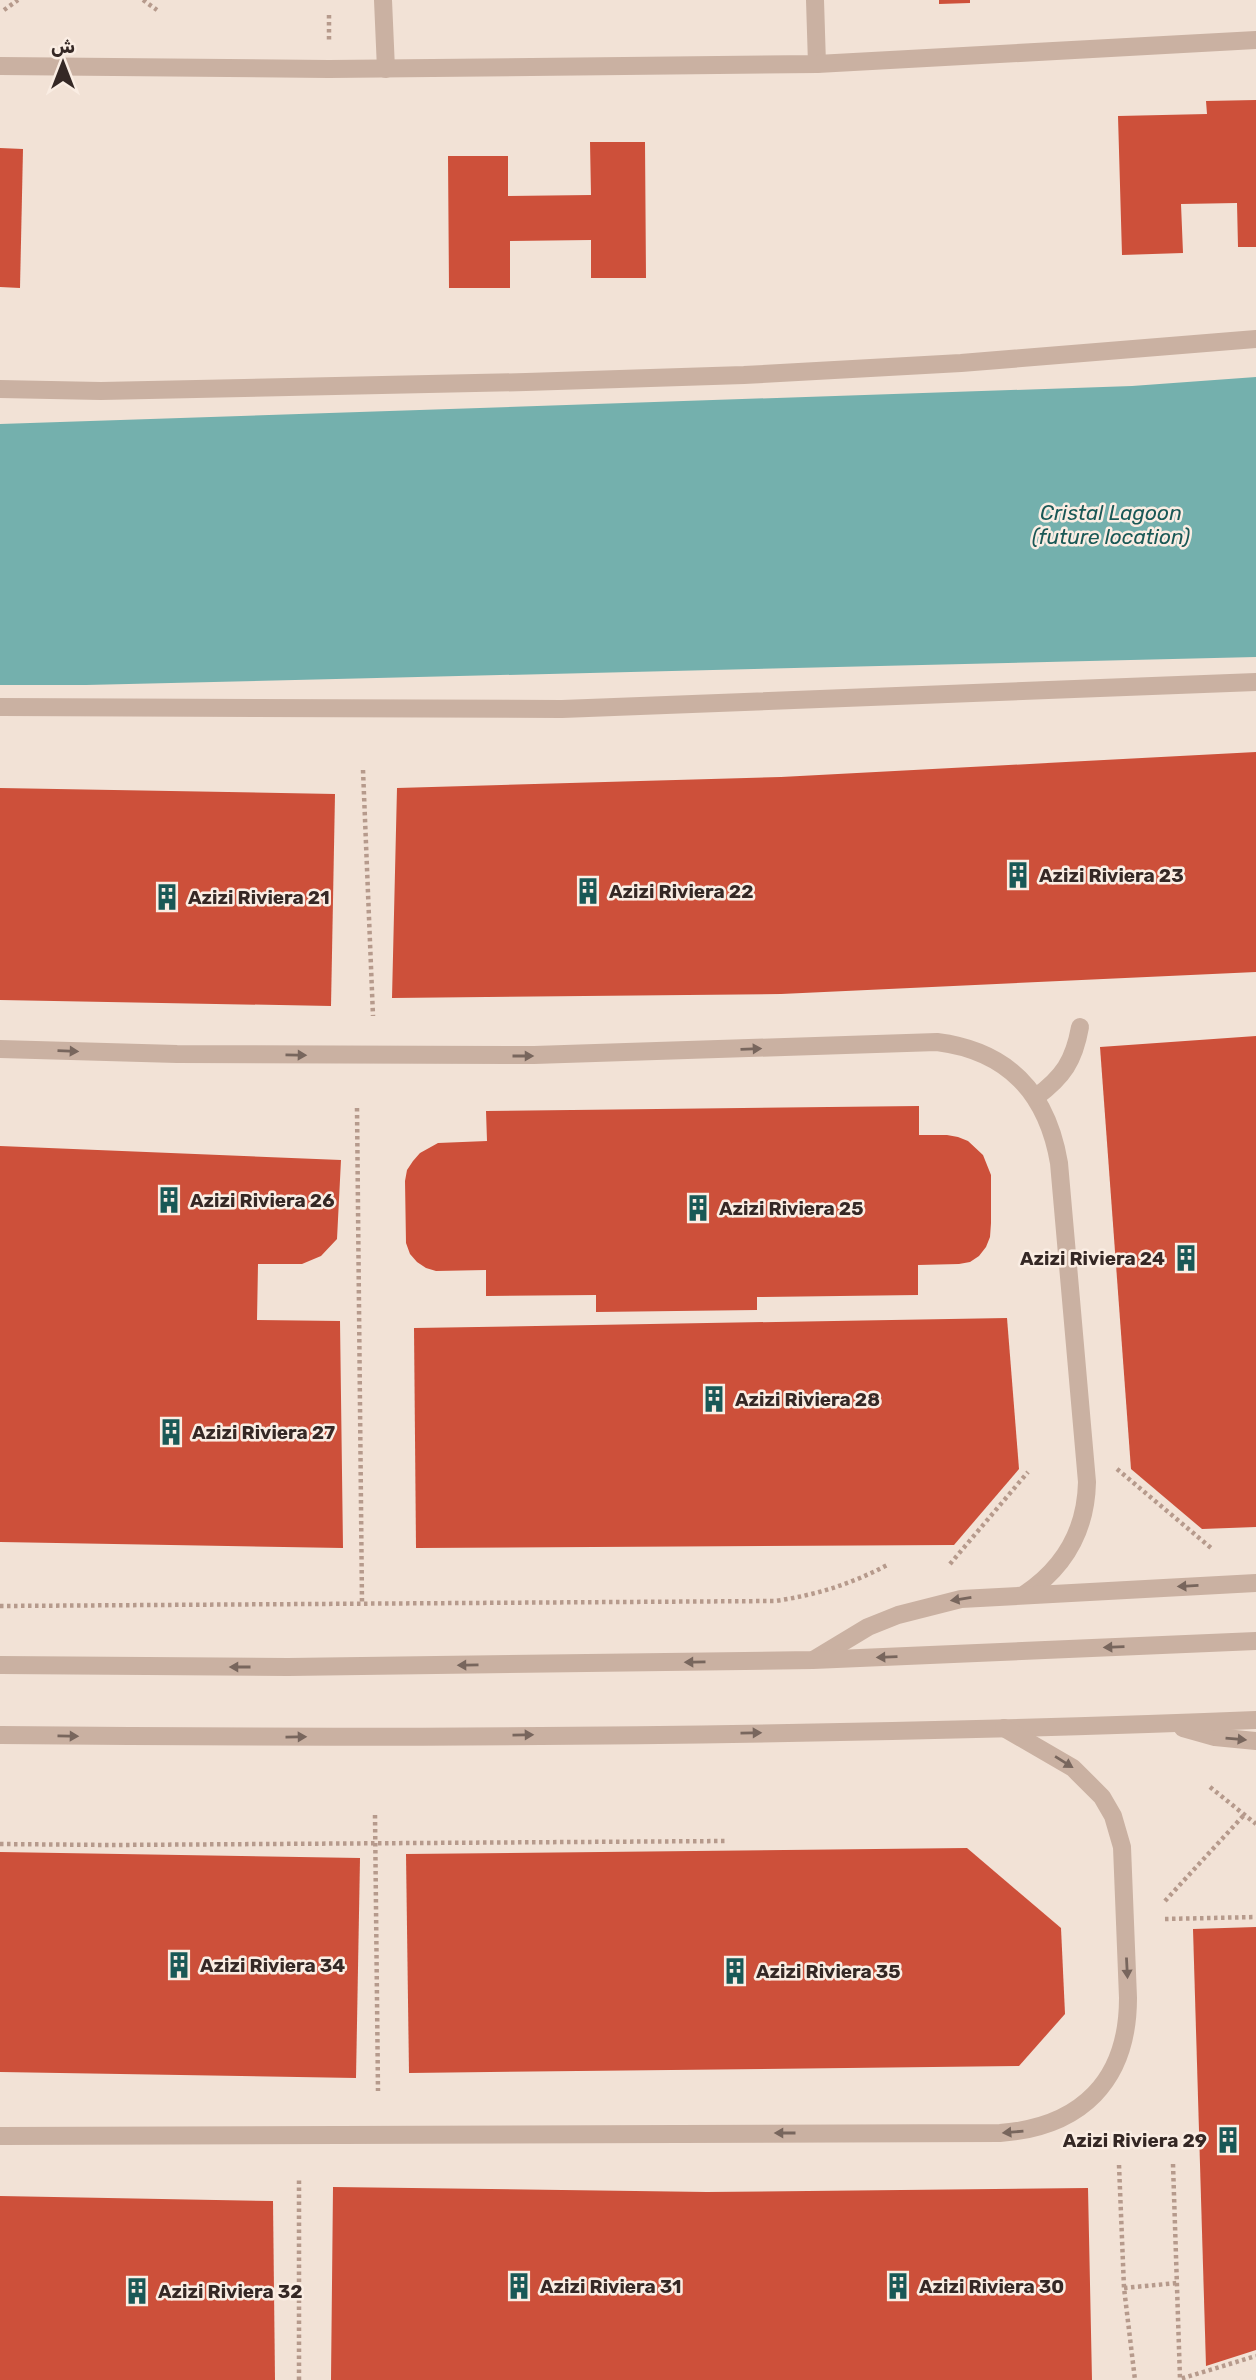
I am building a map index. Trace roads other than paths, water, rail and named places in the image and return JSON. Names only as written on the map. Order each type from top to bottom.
[{"type":"street","points":[[383,0],[386,69]]},
{"type":"street","points":[[815,0],[817,64]]},
{"type":"street","points":[[0,66],[386,69],[817,64],[1256,40]]},
{"type":"street","points":[[0,389],[101,391],[744,375],[961,363],[1256,339]]},
{"type":"street","points":[[0,707],[562,709],[1256,682]]},
{"type":"street","points":[[1036,1097],[1062,1075],[1074,1052],[1080,1027]]},
{"type":"street","points":[[0,1049],[177,1054],[521,1056],[937,1042],[960,1045],[982,1053],[1003,1065],[1036,1097],[1055,1140],[1087,1491],[1083,1517],[1069,1552],[1042,1582],[1025,1594]]},
{"type":"street","points":[[813,1660],[868,1627],[898,1615],[961,1599],[1256,1583]]},
{"type":"street","points":[[0,1665],[288,1667],[813,1660],[1256,1641]]},
{"type":"street","points":[[0,1735],[271,1737],[838,1732],[1256,1720]]},
{"type":"street","points":[[1170,1724],[1215,1737],[1256,1741]]},
{"type":"street","points":[[0,2136],[1000,2133],[1046,2126],[1067,2116],[1086,2102],[1115,2066],[1124,2045],[1128,1998],[1122,1847],[1113,1816],[1088,1781],[1056,1757],[1004,1728]]},
{"type":"water","name":"Cristal Lagoon (future location)","points":[[1256,377],[1256,657],[0,685],[0,424],[1132,386]]},
{"type":"place","name":"Azizi Riviera 23","points":[[1018,875]]},
{"type":"place","name":"Azizi Riviera 22","points":[[588,891]]},
{"type":"place","name":"Azizi Riviera 21","points":[[167,897]]},
{"type":"place","name":"Azizi Riviera 26","points":[[169,1200]]},
{"type":"place","name":"Azizi Riviera 25","points":[[698,1208]]},
{"type":"place","name":"Azizi Riviera 24","points":[[1186,1258]]},
{"type":"place","name":"Azizi Riviera 28","points":[[714,1399]]},
{"type":"place","name":"Azizi Riviera 27","points":[[171,1432]]},
{"type":"place","name":"Azizi Riviera 34","points":[[179,1965]]},
{"type":"place","name":"Azizi Riviera 35","points":[[735,1971]]},
{"type":"place","name":"Azizi Riviera 29","points":[[1228,2140]]},
{"type":"place","name":"Azizi Riviera 31","points":[[519,2286]]},
{"type":"place","name":"Azizi Riviera 30","points":[[898,2286]]},
{"type":"place","name":"Azizi Riviera 32","points":[[137,2291]]}]
